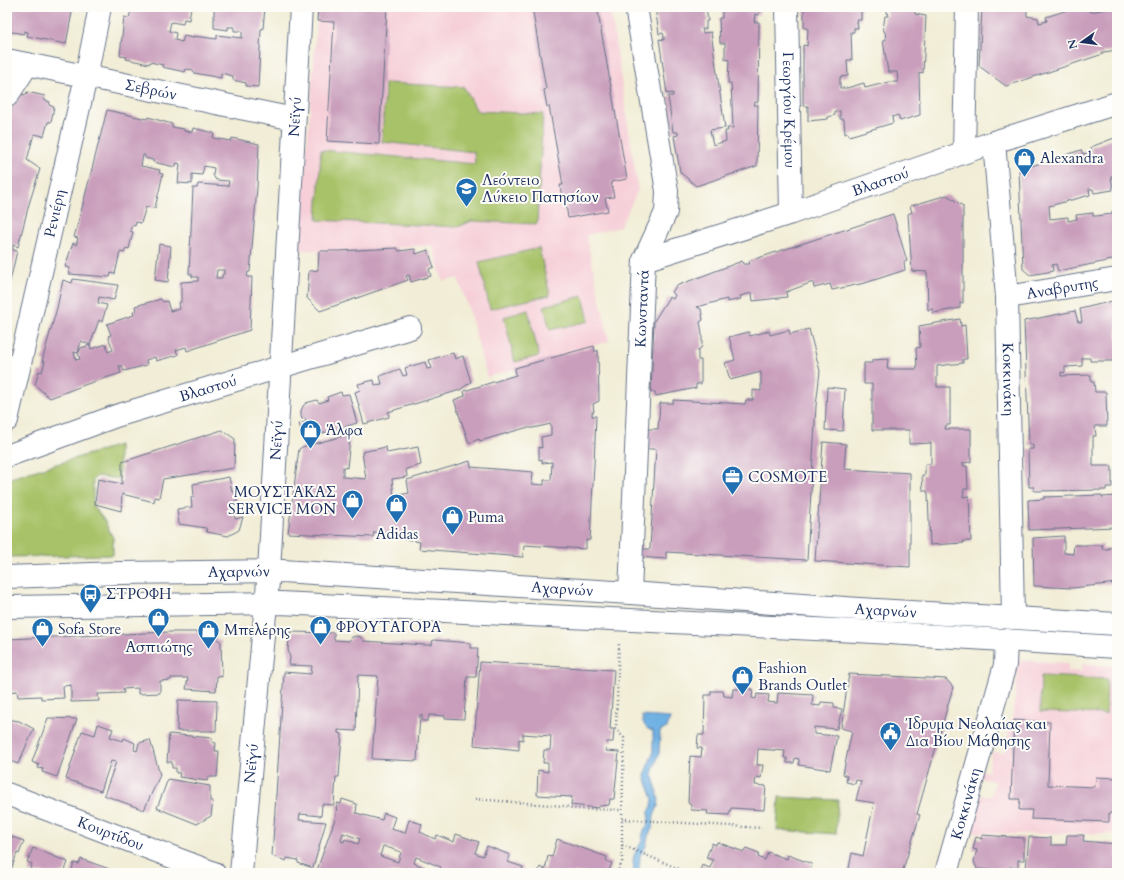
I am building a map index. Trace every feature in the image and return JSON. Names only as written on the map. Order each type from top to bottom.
[{"type":"street","name":"Ρενιέρη","points":[[7,420],[86,77],[100,7]]},
{"type":"street","name":"Νεϊγύ","points":[[241,873],[267,602],[300,7]]},
{"type":"street","name":"Κωνσταντά","points":[[630,593],[644,260],[666,212],[667,191],[636,7]]},
{"type":"street","name":"Γεωργίου Κρέμου","points":[[787,7],[791,213]]},
{"type":"street","points":[[964,152],[968,7]]},
{"type":"street","name":"Σεβρών","points":[[7,60],[294,120]]},
{"type":"street","points":[[7,96],[28,64]]},
{"type":"street","name":"Βλαστού","points":[[644,260],[791,213],[994,142],[1117,103]]},
{"type":"street","name":"Κοκκινάκη","points":[[994,142],[1007,297],[1013,618]]},
{"type":"street","name":"Αναβρυτης","points":[[1007,297],[1117,279]]},
{"type":"street","name":"Βλαστού","points":[[7,456],[116,416],[410,328]]},
{"type":"street","name":"Αχαρνών","points":[[7,577],[128,573],[269,571],[1117,624]]},
{"type":"street","name":"Αχαρνών","points":[[7,607],[267,602],[620,618],[1117,647]]},
{"type":"street","name":"Κοκκινάκη","points":[[946,873],[1005,665],[1006,640]]},
{"type":"street","name":"Κουρτίδου","points":[[7,794],[214,873]]},
{"type":"path","points":[[617,873],[622,862],[624,738],[616,729],[620,618]]},
{"type":"path","points":[[475,799],[564,806],[577,809],[622,810]]},
{"type":"path","points":[[622,820],[644,820],[762,828]]},
{"type":"path","points":[[622,845],[689,873]]},
{"type":"shaded area","name":"Λεόντειο Λύκειο Πατησίων","points":[[318,7],[610,7],[638,190],[620,227],[586,235],[609,341],[487,377],[469,310],[458,278],[443,281],[432,245],[338,251],[299,250]]},
{"type":"shaded area","points":[[1013,660],[1068,663],[1068,671],[1082,671],[1082,664],[1117,666],[1117,834],[1016,834],[965,832],[975,794],[991,797],[995,782],[978,777],[979,770],[988,772],[992,752],[1004,753],[1012,719],[1018,674],[1011,670]]},
{"type":"green space","points":[[385,83],[464,87],[477,111],[543,114],[537,224],[472,221],[458,227],[317,220],[321,150],[475,164],[474,152],[382,142]]},
{"type":"green space","points":[[539,248],[550,295],[490,309],[479,262]]},
{"type":"green space","points":[[583,296],[589,321],[550,330],[544,306]]},
{"type":"green space","points":[[528,310],[539,356],[515,362],[504,317]]},
{"type":"green space","points":[[119,445],[119,479],[97,476],[93,480],[93,506],[104,520],[113,538],[113,555],[7,557],[7,479]]},
{"type":"green space","points":[[1041,676],[1107,679],[1106,714],[1040,712]]},
{"type":"green space","points":[[779,797],[838,800],[836,834],[777,830]]},
{"type":"water","points":[[642,716],[670,718],[667,728],[660,731],[659,754],[652,773],[659,799],[658,806],[654,816],[653,827],[648,836],[646,846],[640,856],[639,873],[634,873],[633,859],[648,824],[649,812],[653,799],[645,777],[646,770],[653,753],[653,731],[645,726]]},
{"type":"building","points":[[7,7],[73,7],[66,44],[27,36],[28,32],[24,31],[24,34],[7,31]]},
{"type":"building","points":[[128,7],[191,7],[189,20],[184,19],[183,24],[171,22],[169,31],[176,33],[175,40],[182,42],[184,36],[217,39],[217,35],[242,38],[242,31],[234,31],[234,27],[228,27],[228,30],[214,28],[214,7],[265,7],[263,29],[261,29],[258,87],[246,86],[246,83],[233,80],[233,76],[221,73],[221,78],[194,73],[193,70],[186,69],[185,72],[162,67],[163,65],[150,62],[149,64],[126,59],[127,57],[120,56],[124,17],[129,18],[131,10],[127,9]]},
{"type":"building","points":[[318,7],[387,7],[379,144],[327,141],[334,22],[317,21]]},
{"type":"building","points":[[532,7],[597,7],[627,179],[611,182],[614,197],[605,198],[608,211],[568,218],[565,198],[562,199],[560,185],[563,185],[549,106],[547,107],[544,90],[546,89]]},
{"type":"building","points":[[655,7],[706,7],[708,21],[706,21],[706,29],[702,29],[703,33],[711,32],[725,128],[710,130],[713,145],[726,141],[725,131],[728,131],[727,128],[733,128],[731,83],[728,83],[729,60],[725,59],[725,43],[720,43],[719,18],[722,18],[722,7],[759,7],[759,15],[755,14],[754,22],[759,22],[758,102],[755,102],[754,105],[758,105],[757,166],[696,186],[680,172],[674,136],[678,135],[678,132],[673,132],[668,96],[673,96],[673,93],[667,94],[659,39],[664,40],[664,36],[663,33],[659,34]]},
{"type":"building","points":[[804,7],[861,7],[861,20],[857,20],[858,28],[854,28],[854,32],[851,32],[852,60],[847,60],[848,76],[840,77],[840,88],[847,88],[864,83],[865,88],[889,82],[898,82],[897,72],[888,72],[883,40],[886,40],[885,32],[883,30],[885,16],[888,16],[886,7],[915,7],[915,14],[926,16],[923,73],[919,72],[920,115],[900,121],[898,115],[892,117],[893,123],[849,136],[848,133],[845,134],[844,119],[840,119],[840,111],[835,112],[835,115],[828,117],[828,119],[808,121],[808,106],[803,106],[803,45],[807,46],[808,28],[804,28]]},
{"type":"building","points":[[982,7],[1027,7],[1027,16],[1038,18],[1039,23],[1047,21],[1046,17],[1077,7],[1088,7],[1090,12],[1117,7],[1117,47],[1111,51],[1103,52],[1103,54],[1006,86],[979,66]]},
{"type":"building","points":[[27,92],[45,96],[44,100],[50,102],[49,105],[54,107],[51,122],[48,122],[44,136],[34,134],[27,160],[40,169],[18,247],[13,245],[13,250],[17,251],[8,290],[7,181],[9,176],[7,174],[7,150],[10,147],[7,145],[7,114],[21,94],[26,95]]},
{"type":"building","points":[[107,110],[147,119],[148,117],[172,124],[172,127],[184,129],[184,131],[192,132],[193,128],[214,133],[213,138],[231,141],[232,138],[259,144],[250,272],[248,272],[247,277],[252,277],[250,330],[187,351],[186,347],[176,350],[178,355],[156,361],[155,357],[146,360],[147,365],[124,371],[122,366],[119,366],[121,373],[50,398],[35,385],[39,371],[42,372],[45,361],[42,361],[57,308],[63,280],[72,283],[73,279],[118,285],[114,300],[99,297],[98,303],[107,305],[102,322],[99,320],[90,345],[91,349],[106,344],[108,352],[113,350],[108,336],[111,335],[107,324],[134,315],[133,312],[136,311],[135,306],[161,299],[163,302],[167,301],[170,311],[180,309],[179,303],[181,302],[181,282],[198,281],[198,277],[192,277],[192,274],[189,274],[193,188],[197,188],[198,184],[228,186],[229,181],[216,180],[213,175],[214,168],[204,166],[202,175],[192,174],[192,184],[178,183],[180,164],[177,163],[175,167],[153,162],[153,160],[145,158],[145,155],[143,155],[141,166],[160,170],[159,173],[163,174],[155,208],[146,207],[141,223],[136,222],[135,226],[132,225],[130,231],[133,232],[129,249],[126,248],[124,253],[120,252],[115,274],[111,273],[110,277],[69,274],[70,268],[65,267],[73,243],[76,245],[77,242],[78,238],[74,237]],"holes":[[[217,270],[224,270],[222,278],[216,278]],[[81,341],[90,345],[81,348],[78,353]],[[74,352],[78,353],[80,359],[76,360]]]},
{"type":"building","points":[[1117,137],[1117,186],[1114,176],[1111,176],[1113,190],[1094,193],[1093,189],[1089,189],[1090,195],[1049,206],[1050,219],[1068,217],[1068,221],[1077,219],[1076,215],[1093,213],[1093,216],[1096,216],[1112,214],[1112,211],[1117,211],[1117,259],[1058,271],[1056,264],[1052,265],[1053,271],[1030,275],[1023,269],[1019,170],[1081,150],[1083,154],[1092,152],[1091,147]]},
{"type":"building","points":[[947,195],[963,206],[963,303],[960,303],[960,308],[933,313],[933,309],[928,310],[927,272],[912,271],[908,214],[912,212],[910,206]]},
{"type":"building","points":[[893,214],[907,261],[904,262],[905,270],[865,283],[832,290],[830,284],[814,288],[813,282],[786,292],[787,297],[753,301],[752,293],[740,296],[741,299],[727,302],[727,299],[697,307],[701,309],[703,320],[700,322],[702,344],[701,348],[698,350],[698,360],[701,360],[701,384],[696,384],[696,388],[656,396],[655,392],[651,392],[654,321],[669,297],[673,299],[675,295],[672,292],[676,286],[742,261],[743,264],[750,264],[749,261]]},
{"type":"building","points":[[159,244],[171,246],[168,282],[155,280]]},
{"type":"building","points":[[397,248],[399,251],[415,249],[416,254],[428,250],[434,267],[429,269],[431,276],[411,282],[409,275],[406,276],[408,280],[320,311],[307,298],[309,271],[318,270],[319,251]]},
{"type":"building","points":[[1117,300],[1117,361],[1090,361],[1090,358],[1082,358],[1082,366],[1065,367],[1065,373],[1061,372],[1061,376],[1091,375],[1091,382],[1094,382],[1095,392],[1106,392],[1107,426],[1095,426],[1096,436],[1093,436],[1093,466],[1112,466],[1112,487],[1106,487],[1106,490],[1034,491],[1034,487],[1029,487],[1028,449],[1033,449],[1033,445],[1029,445],[1024,321],[1075,311],[1078,322],[1082,322],[1080,309]]},
{"type":"building","points":[[960,319],[961,326],[965,325],[967,359],[963,359],[963,363],[937,366],[937,387],[950,387],[950,425],[946,425],[945,429],[971,429],[971,462],[963,463],[963,466],[967,466],[968,489],[964,489],[963,497],[969,496],[971,541],[963,541],[964,543],[930,545],[928,494],[927,491],[923,491],[922,475],[925,475],[925,464],[931,464],[931,443],[909,444],[909,430],[872,430],[872,384],[864,384],[864,363],[872,363],[872,360],[888,359],[887,369],[917,369],[916,348],[920,347],[919,326]]},
{"type":"building","name":"COSMOTE","points":[[809,329],[820,371],[816,406],[807,560],[666,552],[666,559],[637,557],[638,544],[643,545],[643,549],[650,549],[656,449],[647,449],[648,429],[658,429],[660,403],[673,403],[673,400],[745,404],[746,400],[753,400],[753,390],[761,391],[761,372],[730,380],[725,363],[735,360],[729,337],[749,332],[750,336],[769,331],[770,335],[789,330],[790,334]]},
{"type":"building","points":[[594,346],[595,352],[598,350],[599,401],[593,404],[594,412],[592,412],[592,416],[596,416],[594,465],[590,540],[586,540],[586,549],[524,545],[523,557],[419,549],[420,542],[415,541],[414,537],[411,536],[411,540],[379,537],[379,533],[374,532],[373,537],[288,533],[299,449],[347,435],[346,438],[350,439],[347,468],[343,467],[343,477],[366,479],[362,452],[386,447],[387,453],[418,447],[421,465],[406,469],[407,477],[392,479],[394,496],[409,493],[407,480],[470,461],[471,467],[533,472],[532,484],[544,485],[544,480],[551,480],[552,462],[542,463],[542,459],[539,460],[539,447],[542,448],[541,437],[551,435],[551,424],[533,428],[525,428],[480,441],[479,439],[469,443],[454,400],[465,396],[464,391],[516,375],[515,368]]},
{"type":"building","points":[[453,353],[455,359],[463,356],[471,382],[460,390],[388,412],[389,417],[364,424],[355,392],[360,390],[358,384],[374,380],[375,385],[382,384],[380,376],[400,369],[403,376],[407,375],[405,368],[425,362],[427,369],[432,368],[429,360]]},
{"type":"building","points":[[827,387],[845,389],[843,431],[825,430]]},
{"type":"building","points":[[341,392],[342,395],[349,394],[357,423],[304,439],[299,424],[306,422],[305,418],[302,419],[301,416],[303,406],[306,403],[317,400],[319,403],[328,400],[327,397]]},
{"type":"building","points":[[222,430],[235,439],[234,468],[163,479],[159,498],[155,497],[154,502],[122,494],[121,511],[95,504],[98,479],[122,484],[122,462]]},
{"type":"building","points":[[823,442],[846,444],[844,469],[910,473],[910,567],[815,561]]},
{"type":"building","points":[[229,477],[232,492],[236,492],[237,502],[232,503],[235,519],[243,517],[239,530],[228,536],[207,532],[206,528],[179,524],[177,509],[192,507],[191,497],[194,497],[193,484]]},
{"type":"building","points":[[1102,495],[1102,497],[1117,496],[1117,527],[1029,530],[1028,500],[1044,499],[1044,497]]},
{"type":"building","points":[[1064,536],[1064,553],[1073,554],[1074,545],[1103,545],[1102,549],[1117,547],[1117,583],[1072,588],[1034,586],[1033,538]]},
{"type":"building","points":[[169,632],[208,632],[221,642],[222,677],[217,676],[216,691],[186,689],[188,678],[171,678],[171,680],[160,681],[160,693],[138,694],[138,688],[123,689],[124,693],[98,694],[99,701],[71,702],[71,685],[63,686],[64,698],[41,699],[41,696],[18,697],[17,691],[9,692],[7,689],[7,639]]},
{"type":"building","points":[[290,632],[334,633],[334,640],[349,641],[352,637],[356,636],[361,637],[363,641],[425,645],[432,645],[433,640],[471,643],[471,648],[478,648],[476,677],[467,677],[464,719],[429,715],[428,721],[422,721],[422,715],[420,715],[417,761],[372,759],[378,676],[358,675],[356,731],[338,730],[338,733],[342,734],[339,777],[336,777],[334,805],[322,804],[321,816],[300,814],[299,820],[326,822],[313,868],[298,863],[298,860],[287,858],[286,861],[272,856],[284,672],[311,674],[312,666],[289,665],[290,658],[288,649]]},
{"type":"building","points":[[480,662],[614,670],[610,729],[614,729],[613,742],[607,742],[606,751],[619,752],[614,799],[610,799],[609,805],[600,806],[598,808],[571,805],[572,797],[537,795],[538,770],[548,772],[548,763],[543,763],[544,750],[550,750],[551,736],[523,734],[523,740],[519,739],[519,750],[474,745]]},
{"type":"building","name":"Ίδρυμα Νεολαίας και Δια Βίου Μάθησης","points":[[849,674],[946,679],[953,687],[917,814],[920,815],[902,873],[848,873],[852,853],[863,856],[874,803],[856,800],[861,781],[856,780],[855,784],[846,782],[847,776],[843,774],[852,731],[841,728]]},
{"type":"building","points":[[733,689],[753,689],[752,698],[756,699],[757,694],[769,695],[768,702],[777,703],[778,693],[813,695],[812,705],[820,706],[821,702],[834,703],[834,708],[842,709],[837,729],[814,727],[814,734],[837,736],[830,770],[799,765],[799,759],[795,758],[794,763],[787,763],[787,758],[784,758],[785,751],[758,749],[757,765],[763,765],[761,778],[756,777],[755,785],[766,786],[764,810],[731,808],[729,815],[707,814],[708,811],[691,810],[691,805],[688,803],[690,756],[701,757],[702,748],[697,748],[698,735],[704,735],[705,695],[711,695],[711,691],[723,691],[724,696],[732,697]]},
{"type":"building","points":[[178,700],[217,701],[216,731],[177,731]]},
{"type":"building","points":[[48,718],[77,719],[57,777],[42,772],[43,769],[38,768],[39,765],[32,762]]},
{"type":"building","points":[[7,719],[19,721],[34,729],[18,764],[7,760]]},
{"type":"building","points":[[1014,720],[1050,722],[1048,785],[1095,787],[1096,777],[1117,778],[1117,813],[1109,813],[1109,822],[1031,819],[1032,810],[1019,810],[1020,799],[1011,799]]},
{"type":"building","points":[[98,724],[113,729],[110,737],[123,741],[124,738],[135,743],[134,750],[137,751],[139,743],[150,740],[160,775],[144,810],[104,795],[116,762],[111,761],[101,791],[66,779],[82,731],[95,735]]},
{"type":"building","points":[[169,734],[212,738],[212,742],[216,743],[215,751],[219,751],[217,777],[208,777],[207,781],[179,777],[180,773],[176,773],[176,768],[172,768],[172,762],[167,762]]},
{"type":"building","points":[[168,779],[210,786],[210,801],[213,801],[211,816],[197,824],[157,808]]},
{"type":"building","points":[[342,799],[357,804],[356,813],[382,820],[384,813],[395,817],[391,829],[405,833],[409,820],[422,824],[420,832],[435,839],[437,835],[454,842],[456,834],[479,842],[475,853],[483,856],[487,846],[510,855],[508,862],[523,867],[522,871],[528,873],[439,873],[441,867],[416,857],[414,863],[438,873],[324,873],[317,870],[336,816],[337,803],[341,804]],"holes":[[[343,833],[360,839],[358,844],[345,839],[344,842],[341,841]],[[383,846],[401,852],[398,862],[380,856]]]},
{"type":"building","points":[[982,835],[1024,838],[1024,860],[1018,860],[1018,869],[1010,867],[1010,871],[977,869],[974,861],[977,850],[973,849],[976,837],[982,839]]},
{"type":"building","points":[[1067,835],[1084,835],[1083,841],[1117,844],[1117,873],[1030,873],[1030,870],[1026,869],[1029,837],[1051,838],[1051,845],[1066,845]]},
{"type":"building","points":[[9,836],[24,841],[19,854],[17,853],[10,873],[7,873],[7,837],[9,838]]},
{"type":"building","points":[[557,839],[607,857],[606,861],[612,863],[608,873],[538,873],[540,867],[545,870],[548,856],[552,857]]},
{"type":"building","points":[[717,842],[744,852],[746,848],[759,853],[758,857],[765,860],[768,852],[787,859],[788,855],[812,864],[810,870],[815,873],[699,873],[702,865],[710,868],[713,860],[706,858],[712,843],[716,845]]},
{"type":"building","points":[[33,848],[68,862],[64,873],[29,873],[32,864],[27,862]]},
{"type":"building","points":[[81,859],[121,873],[71,873],[74,863],[79,864]]},
{"type":"place","name":"Alexandra","points":[[1025,178]]},
{"type":"place","name":"Λεόντειο Λύκειο Πατησίων","points":[[466,208]]},
{"type":"place","name":"Άλφα","points":[[311,450]]},
{"type":"place","name":"COSMOTE","points":[[732,496]]},
{"type":"place","name":"ΜΟΥΣΤΑΚΑΣ SERVICE ΜΟΝ","points":[[352,520]]},
{"type":"place","name":"Adidas","points":[[397,524]]},
{"type":"place","name":"Puma","points":[[453,536]]},
{"type":"place","name":"ΣΤΡΟΦΗ","points":[[91,614]]},
{"type":"place","name":"Ασπιώτης","points":[[159,638]]},
{"type":"place","name":"ΦΡΟΥΤΑΓΟΡΑ","points":[[321,646]]},
{"type":"place","name":"Sofa Store","points":[[42,648]]},
{"type":"place","name":"Μπελέρης","points":[[208,650]]},
{"type":"place","name":"Fashion Brands Outlet","points":[[743,696]]},
{"type":"place","name":"Ίδρυμα Νεολαίας και Δια Βίου Μάθησης","points":[[891,752]]}]
